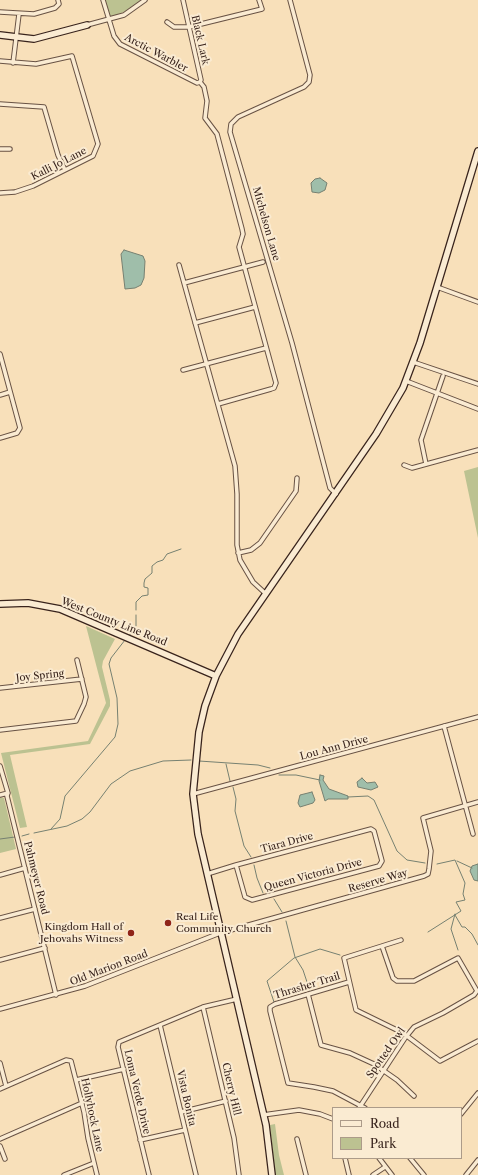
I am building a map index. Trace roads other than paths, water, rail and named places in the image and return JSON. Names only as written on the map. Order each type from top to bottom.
[{"type":"main road","points":[[0,35],[17,38],[39,38],[87,25]]},
{"type":"main road","points":[[272,1175],[270,1148],[263,1115],[198,834],[193,794],[199,732],[205,706],[216,676],[238,634],[385,421],[406,380],[437,287],[478,151]]},
{"type":"main road","name":"West County Line Road","points":[[0,604],[28,603],[53,607],[75,614],[216,676]]},
{"type":"street","points":[[0,12],[34,14],[52,10],[58,6],[58,0]]},
{"type":"street","name":"Arctic Warbler","points":[[104,0],[108,19],[116,39],[120,44],[197,83],[200,82]]},
{"type":"street","points":[[87,25],[124,15],[145,0]]},
{"type":"street","name":"Black Lark","points":[[183,0],[201,80],[200,82]]},
{"type":"street","points":[[166,22],[174,27],[189,27],[262,9],[259,0]]},
{"type":"street","name":"Michelson Lane","points":[[290,0],[310,75],[309,82],[304,87],[238,117],[231,124],[230,132],[292,343],[330,488],[336,494]]},
{"type":"street","points":[[0,61],[13,62],[19,14]]},
{"type":"street","name":"Kalli Jo Lane","points":[[0,193],[27,189],[93,156],[98,144],[72,56],[36,64],[13,62]]},
{"type":"street","points":[[200,82],[204,87],[206,95],[205,118],[216,134],[244,234],[239,247],[276,382],[276,387],[271,389],[218,404]]},
{"type":"street","points":[[0,104],[44,107],[58,155],[65,170]]},
{"type":"street","points":[[0,149],[10,149]]},
{"type":"street","points":[[184,283],[263,262]]},
{"type":"street","points":[[179,265],[235,466],[238,494],[238,553],[245,571],[253,582],[266,594]]},
{"type":"street","points":[[437,287],[478,302]]},
{"type":"street","points":[[195,323],[255,307]]},
{"type":"street","points":[[183,370],[266,348]]},
{"type":"street","points":[[0,354],[20,427],[19,431],[0,438]]},
{"type":"street","points":[[413,362],[478,384]]},
{"type":"street","points":[[426,464],[421,440],[443,376]]},
{"type":"street","points":[[406,380],[478,409]]},
{"type":"street","points":[[0,395],[10,392]]},
{"type":"street","points":[[404,465],[412,468],[478,450]]},
{"type":"street","points":[[238,553],[251,550],[260,543],[296,491],[297,478]]},
{"type":"street","points":[[0,730],[76,722],[85,700],[78,660]]},
{"type":"street","name":"Joy Spring","points":[[0,688],[82,679]]},
{"type":"street","name":"Lou Ann Drive","points":[[193,794],[478,717]]},
{"type":"street","points":[[444,726],[464,806],[473,834]]},
{"type":"street","name":"Pahmeyer Road","points":[[0,766],[8,792],[7,796],[56,995]]},
{"type":"street","points":[[0,795],[8,792]]},
{"type":"street","name":"Reserve Way","points":[[220,933],[428,874],[431,855],[423,818],[478,802]]},
{"type":"street","name":"Tiara Drive","points":[[207,874],[372,829]]},
{"type":"street","name":"Queen Victoria Drive","points":[[236,865],[245,897],[252,900],[381,865],[382,859],[372,829]]},
{"type":"street","points":[[0,875],[25,868]]},
{"type":"street","points":[[0,918],[35,909]]},
{"type":"street","name":"Old Marion Road","points":[[0,1009],[56,995],[91,984],[220,933]]},
{"type":"street","points":[[401,940],[344,958],[357,1011],[383,1022],[407,1035],[440,1061],[478,1041]]},
{"type":"street","name":"Spotted Owl","points":[[360,1106],[407,1035],[417,1025],[443,1013],[474,995],[477,991],[461,960],[458,958],[416,980],[399,982],[394,979],[382,946]]},
{"type":"street","points":[[0,960],[45,948]]},
{"type":"street","name":"Thrasher Trail","points":[[349,982],[275,1004],[270,1007],[287,1082],[291,1085],[314,1087],[333,1092],[360,1106]]},
{"type":"street","points":[[308,994],[321,1045],[361,1058],[383,1070],[414,1096]]},
{"type":"street","name":"Loma Verde Drive","points":[[149,1175],[118,1046],[120,1042],[204,1007],[237,999]]},
{"type":"street","name":"Cherry Hill","points":[[204,1007],[236,1148],[239,1175]]},
{"type":"street","name":"Vista Bonita","points":[[160,1025],[196,1175]]},
{"type":"street","name":"Hollyhock Lane","points":[[6,1086],[70,1060],[82,1103],[97,1175]]},
{"type":"street","points":[[0,1063],[6,1086],[0,1089]]},
{"type":"street","points":[[76,1080],[124,1069]]},
{"type":"street","points":[[462,1113],[478,1093]]},
{"type":"street","points":[[181,1112],[226,1101]]},
{"type":"street","points":[[0,1139],[82,1103]]},
{"type":"street","points":[[263,1115],[283,1111],[299,1110],[314,1112],[332,1118]]},
{"type":"street","points":[[140,1140],[185,1130]]},
{"type":"street","points":[[297,1138],[306,1175]]},
{"type":"street","points":[[0,1146],[5,1159]]},
{"type":"street","points":[[344,1159],[349,1175]]},
{"type":"street","points":[[380,1159],[392,1175]]},
{"type":"street","points":[[412,1160],[424,1175]]},
{"type":"street","points":[[466,1175],[478,1160]]},
{"type":"street","points":[[64,1175],[94,1163]]},
{"type":"street","points":[[373,1175],[385,1167]]},
{"type":"waterway","points":[[136,610],[136,602],[142,596],[148,595],[148,588],[144,587],[144,583],[145,579],[152,573],[152,566],[163,560],[167,554],[181,549]]},
{"type":"waterway","points":[[129,636],[136,626],[136,615]]},
{"type":"waterway","points":[[51,829],[60,819],[65,796],[115,737],[118,724],[117,698],[109,664],[111,658],[125,640]]},
{"type":"waterway","points":[[34,833],[67,826],[82,819],[90,812],[111,784],[130,771],[163,761],[191,760]]},
{"type":"waterway","points":[[199,761],[258,765],[270,768]]},
{"type":"waterway","points":[[226,764],[230,781]]},
{"type":"waterway","points":[[279,775],[296,775],[320,780]]},
{"type":"waterway","points":[[233,787],[236,799],[235,811],[244,846],[251,857]]},
{"type":"waterway","points":[[348,797],[368,796],[374,800],[397,851],[407,860],[425,863]]},
{"type":"waterway","points":[[22,836],[29,834]]},
{"type":"waterway","points":[[0,839],[15,837]]},
{"type":"waterway","points":[[428,932],[461,911],[456,902],[465,900],[463,894],[465,883],[455,860],[437,864]]},
{"type":"waterway","points":[[457,861],[472,868]]},
{"type":"waterway","points":[[254,865],[263,893]]},
{"type":"waterway","points":[[274,899],[282,912]]},
{"type":"waterway","points":[[455,914],[451,929],[458,950]]},
{"type":"waterway","points":[[455,915],[462,927],[465,927],[472,934],[478,945]]},
{"type":"waterway","points":[[286,921],[295,957],[303,970],[310,991]]},
{"type":"waterway","points":[[274,1002],[267,981],[294,958],[320,949],[340,955]]},
{"type":"place","name":"Real Life Community Church","points":[[168,923]]},
{"type":"place","name":"Kingdom Hall of Jehovahs Witness","points":[[131,933]]}]
